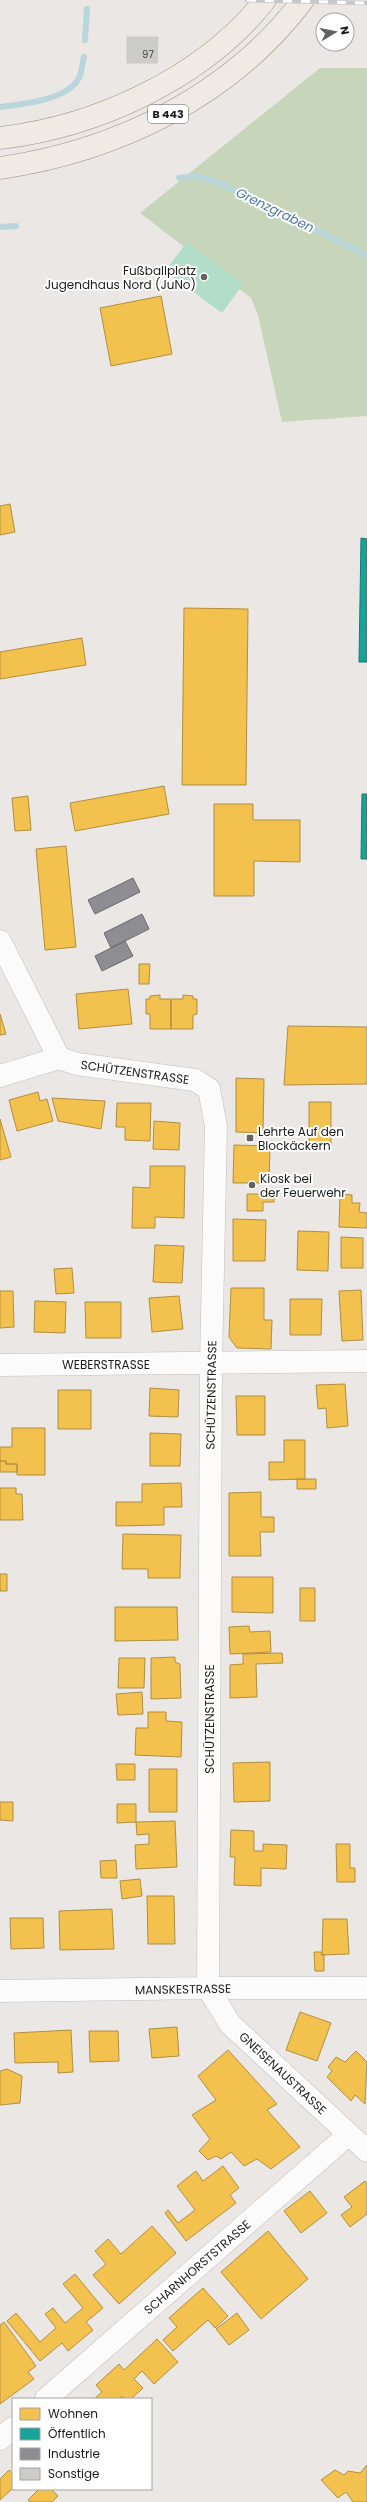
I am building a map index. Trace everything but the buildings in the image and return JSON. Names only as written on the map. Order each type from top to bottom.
[{"type":"main road","name":"B 443","points":[[0,138],[78,122],[111,110],[140,96],[176,77],[204,58],[265,0]]},
{"type":"main road","name":"B 443","points":[[0,168],[59,157],[87,149],[152,124],[220,81],[252,56],[275,34],[303,0]]},
{"type":"street","points":[[0,941],[59,1058],[0,1076]]},
{"type":"street","name":"SCHÜTZENSTRASSE","points":[[59,1058],[77,1064],[195,1080],[209,1089],[216,1126],[211,1364],[206,1976],[208,1988]]},
{"type":"street","name":"WEBERSTRASSE","points":[[0,1364],[211,1364],[367,1361]]},
{"type":"street","name":"MANSKESTRASSE","points":[[0,1991],[208,1988],[367,1988]]},
{"type":"street","name":"GNEISENAUSTRASSE","points":[[208,1988],[230,2024],[367,2151]]},
{"type":"street","name":"SCHARNHORSTSTRASSE","points":[[47,2398],[348,2135]]},
{"type":"street","points":[[0,2439],[12,2429]]},
{"type":"green space","points":[[320,68],[367,68],[367,416],[282,422],[258,315],[251,298],[140,213]]},
{"type":"green space","name":"Fußballplatz Jugendhaus Nord (JuNo)","points":[[187,242],[243,284],[222,313],[165,271]]},
{"type":"waterway","name":"Grenzgraben","points":[[85,40],[87,9]]},
{"type":"waterway","name":"Grenzgraben","points":[[0,107],[44,100],[65,91],[79,78],[84,57]]},
{"type":"waterway","name":"Grenzgraben","points":[[179,178],[197,176],[219,183],[367,255]]},
{"type":"waterway","name":"Grenzgraben","points":[[0,227],[16,226]]},
{"type":"railway","points":[[247,0],[367,3]]},
{"type":"place","name":"Fußballplatz Jugendhaus Nord (JuNo)","points":[[204,277]]},
{"type":"place","name":"Lehrte Auf den Blockäckern","points":[[250,1138]]},
{"type":"place","name":"Kiosk bei der Feuerwehr","points":[[252,1185]]}]
